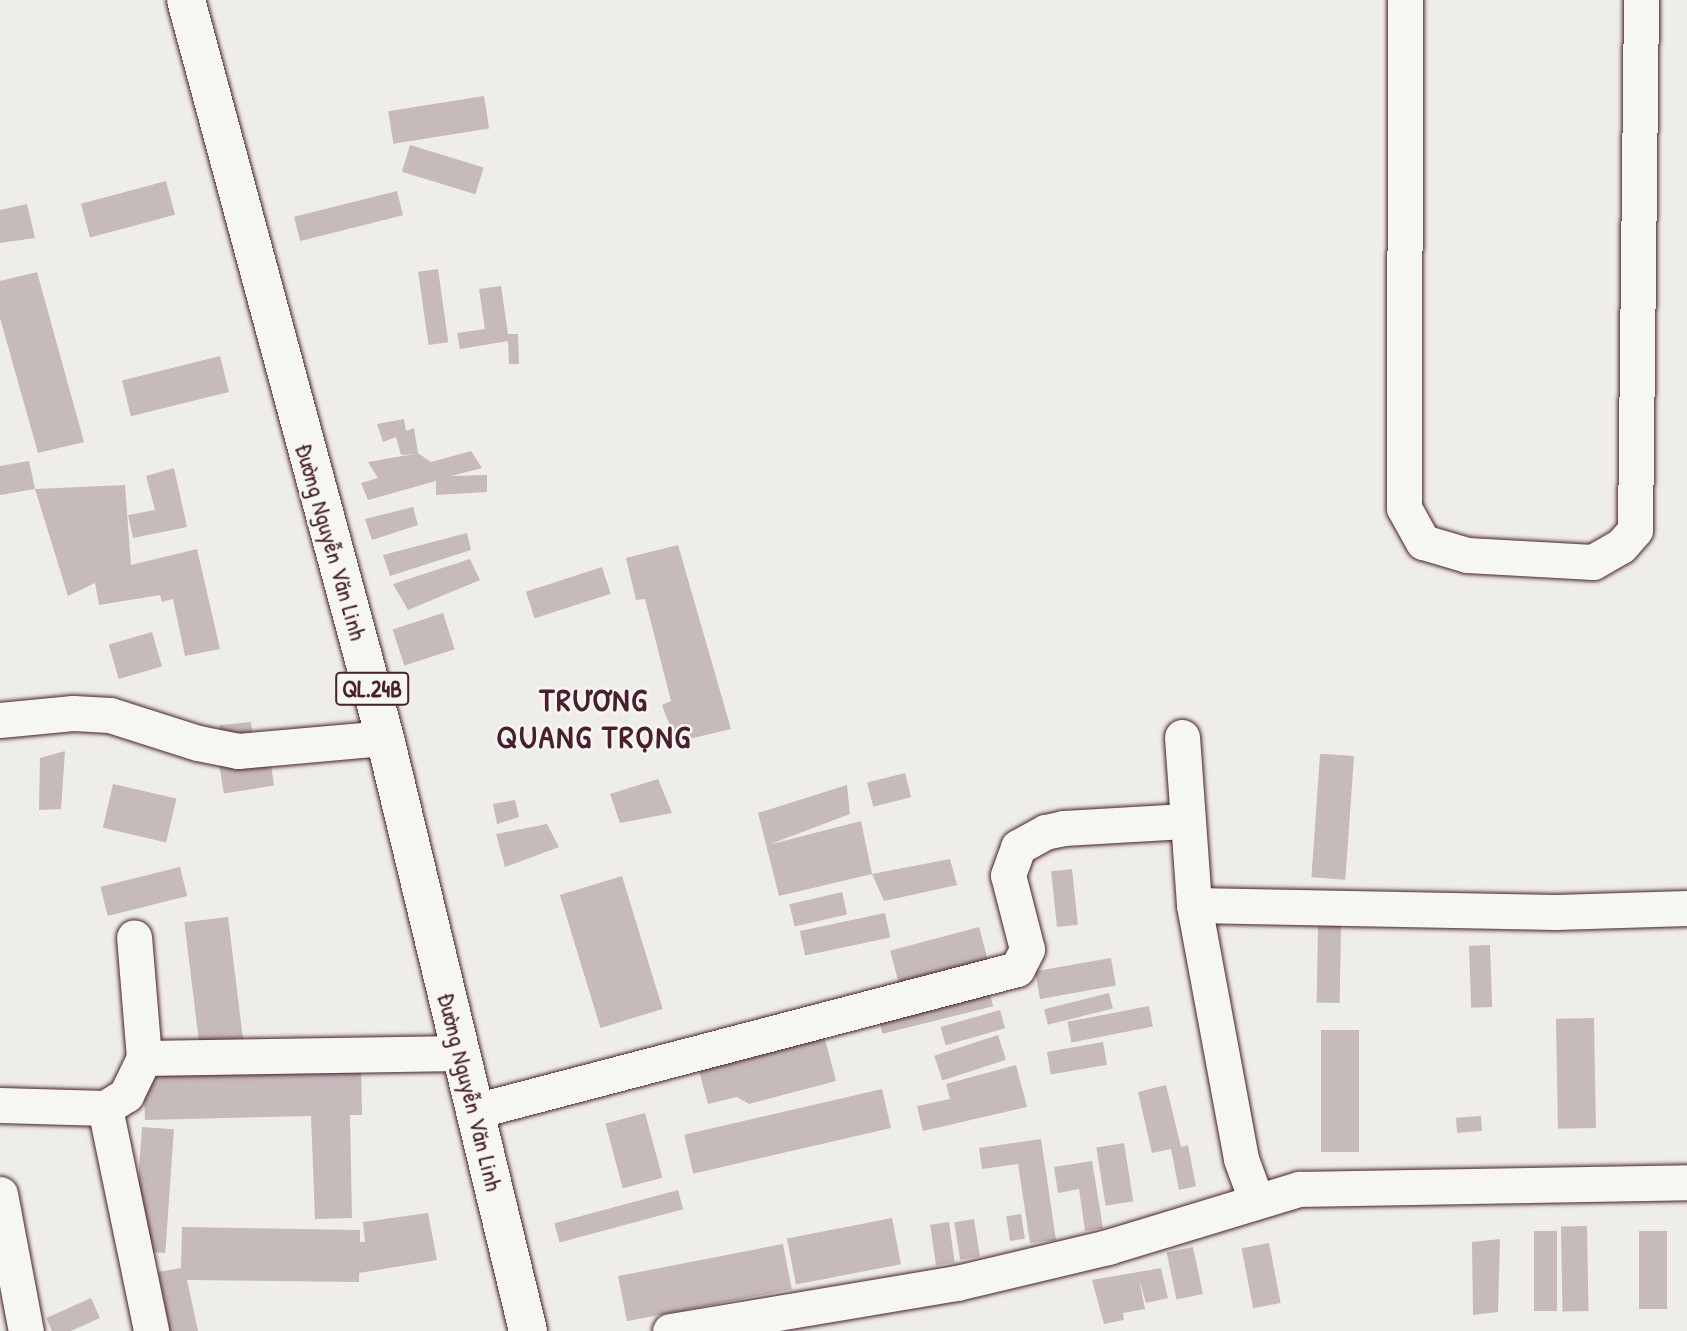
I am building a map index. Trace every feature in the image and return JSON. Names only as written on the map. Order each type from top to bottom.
[{"type":"main road","name":"Đường Nguyễn Văn Linh","points":[[186,0],[385,738],[528,1331]]},
{"type":"street","points":[[1405,0],[1404,509],[1423,542],[1467,555],[1593,562],[1621,546],[1635,530],[1640,0]]},
{"type":"street","points":[[0,720],[73,713],[110,715],[198,743],[239,751],[385,738]]},
{"type":"street","points":[[1182,737],[1185,821],[1194,905],[1241,1158],[1256,1200]]},
{"type":"street","points":[[475,1111],[1017,969],[1027,948],[1008,875],[1018,847],[1045,832],[1063,828],[1185,821]]},
{"type":"street","points":[[1194,905],[1556,912],[1687,908]]},
{"type":"street","points":[[0,1105],[105,1108],[127,1095],[144,1058],[134,937]]},
{"type":"street","points":[[144,1058],[460,1054]]},
{"type":"street","points":[[105,1108],[151,1331]]},
{"type":"street","points":[[670,1331],[957,1283],[1108,1247],[1299,1189],[1687,1182]]},
{"type":"street","points":[[0,1194],[26,1331]]},
{"type":"building","points":[[484,96],[489,129],[393,144],[388,111]]},
{"type":"building","points":[[410,145],[484,168],[475,194],[402,172]]},
{"type":"building","points":[[166,181],[175,215],[90,238],[81,204]]},
{"type":"building","points":[[397,191],[403,215],[300,241],[294,217]]},
{"type":"building","points":[[27,204],[35,238],[0,243],[0,210]]},
{"type":"building","points":[[438,269],[448,342],[428,345],[418,272]]},
{"type":"building","points":[[37,272],[84,442],[38,453],[0,318],[0,281]]},
{"type":"building","points":[[501,286],[508,334],[518,334],[519,364],[509,364],[508,341],[460,349],[457,333],[485,329],[479,289]]},
{"type":"building","points":[[220,356],[229,392],[131,416],[122,380]]},
{"type":"building","points":[[404,419],[406,431],[414,428],[418,453],[431,462],[471,451],[482,468],[451,476],[487,475],[487,492],[436,495],[436,481],[368,500],[361,483],[378,478],[368,462],[414,454],[401,455],[396,437],[383,442],[377,424]]},
{"type":"building","points":[[29,461],[35,489],[0,495],[0,466]]},
{"type":"building","points":[[174,468],[187,527],[133,538],[128,515],[155,510],[146,476]]},
{"type":"building","points":[[125,485],[131,565],[197,549],[220,649],[185,656],[173,599],[162,602],[160,595],[99,605],[95,583],[68,596],[35,489]]},
{"type":"building","points":[[413,507],[418,525],[372,540],[365,519]]},
{"type":"building","points":[[467,533],[471,550],[390,576],[383,555]]},
{"type":"building","points":[[678,545],[731,729],[676,742],[662,705],[671,701],[645,599],[636,600],[626,558]]},
{"type":"building","points":[[470,559],[480,580],[408,610],[393,584]]},
{"type":"building","points":[[602,567],[611,594],[535,618],[526,592]]},
{"type":"building","points":[[443,613],[455,649],[404,666],[393,629]]},
{"type":"building","points":[[152,632],[162,667],[119,679],[109,644]]},
{"type":"building","points":[[251,722],[253,740],[221,743],[219,725]]},
{"type":"building","points":[[65,751],[61,809],[39,810],[40,758]]},
{"type":"building","points":[[269,753],[274,786],[224,794],[219,761]]},
{"type":"building","points":[[1320,754],[1354,756],[1345,880],[1311,877]]},
{"type":"building","points":[[905,773],[911,797],[873,807],[867,782]]},
{"type":"building","points":[[658,779],[672,813],[620,823],[610,794]]},
{"type":"building","points":[[113,784],[176,799],[166,842],[103,828]]},
{"type":"building","points":[[847,785],[850,814],[768,845],[861,821],[872,874],[779,896],[758,813]]},
{"type":"building","points":[[515,800],[519,817],[497,824],[493,804]]},
{"type":"building","points":[[547,824],[559,847],[505,867],[496,834]]},
{"type":"building","points":[[950,859],[957,885],[884,901],[872,874]]},
{"type":"building","points":[[180,867],[187,896],[108,916],[100,887]]},
{"type":"building","points":[[1072,869],[1078,925],[1057,927],[1051,871]]},
{"type":"building","points":[[622,876],[663,1009],[600,1028],[560,895]]},
{"type":"building","points":[[842,892],[847,914],[795,927],[789,904]]},
{"type":"building","points":[[885,913],[890,937],[805,956],[800,931]]},
{"type":"building","points":[[228,917],[243,1039],[199,1044],[184,922]]},
{"type":"building","points":[[1318,926],[1341,926],[1340,1003],[1317,1003]]},
{"type":"building","points":[[979,927],[988,961],[899,985],[890,951]]},
{"type":"building","points":[[1490,945],[1492,1007],[1471,1008],[1469,946]]},
{"type":"building","points":[[1111,958],[1116,986],[1040,999],[1035,971]]},
{"type":"building","points":[[987,982],[993,1006],[882,1034],[876,1010]]},
{"type":"building","points":[[1109,993],[1113,1009],[1048,1025],[1044,1009]]},
{"type":"building","points":[[1149,1006],[1153,1027],[1072,1042],[1068,1022]]},
{"type":"building","points":[[1000,1010],[1005,1028],[946,1045],[940,1027]]},
{"type":"building","points":[[1594,1018],[1596,1128],[1558,1129],[1556,1019]]},
{"type":"building","points":[[822,1028],[836,1081],[749,1104],[737,1097],[708,1104],[696,1060]]},
{"type":"building","points":[[1321,1030],[1359,1030],[1359,1152],[1321,1152]]},
{"type":"building","points":[[998,1035],[1006,1060],[942,1080],[934,1056]]},
{"type":"building","points":[[1103,1042],[1107,1065],[1051,1075],[1047,1052]]},
{"type":"building","points":[[361,1059],[362,1115],[350,1115],[352,1218],[315,1219],[311,1116],[145,1120],[143,1065]]},
{"type":"building","points":[[1016,1065],[1027,1107],[923,1131],[917,1106],[950,1099],[946,1084]]},
{"type":"building","points":[[1166,1085],[1181,1147],[1188,1145],[1196,1186],[1179,1190],[1171,1149],[1152,1153],[1138,1092]]},
{"type":"building","points":[[882,1089],[891,1128],[693,1174],[684,1135]]},
{"type":"building","points":[[645,1113],[662,1178],[623,1188],[605,1124]]},
{"type":"building","points":[[1481,1116],[1482,1131],[1457,1133],[1456,1118]]},
{"type":"building","points":[[142,1127],[174,1129],[165,1253],[133,1251]]},
{"type":"building","points":[[1041,1139],[1056,1240],[1030,1243],[1018,1164],[982,1169],[979,1148]]},
{"type":"building","points":[[1124,1143],[1133,1201],[1106,1206],[1096,1147]]},
{"type":"building","points":[[1092,1161],[1103,1228],[1085,1231],[1079,1189],[1058,1193],[1054,1167]]},
{"type":"building","points":[[678,1190],[683,1209],[560,1242],[554,1223]]},
{"type":"building","points":[[428,1213],[437,1260],[359,1273],[359,1282],[187,1280],[198,1331],[170,1331],[158,1272],[181,1268],[182,1227],[360,1230],[360,1242],[365,1242],[363,1222]]},
{"type":"building","points":[[1021,1214],[1025,1239],[1010,1241],[1006,1216]]},
{"type":"building","points":[[892,1218],[901,1264],[796,1285],[787,1238]]},
{"type":"building","points":[[974,1219],[980,1257],[960,1260],[954,1222]]},
{"type":"building","points":[[949,1222],[955,1263],[936,1265],[930,1225]]},
{"type":"building","points":[[1561,1226],[1587,1226],[1588,1311],[1562,1311]]},
{"type":"building","points":[[1534,1231],[1557,1231],[1557,1311],[1534,1311]]},
{"type":"building","points":[[1639,1231],[1667,1231],[1667,1309],[1639,1309]]},
{"type":"building","points":[[1500,1239],[1498,1312],[1473,1315],[1472,1242]]},
{"type":"building","points":[[1269,1243],[1281,1303],[1253,1308],[1242,1248]]},
{"type":"building","points":[[783,1244],[792,1289],[627,1321],[618,1276]]},
{"type":"building","points":[[1193,1247],[1203,1294],[1177,1300],[1167,1253]]},
{"type":"building","points":[[1161,1268],[1168,1298],[1146,1303],[1139,1279],[1145,1309],[1123,1313],[1124,1320],[1104,1324],[1092,1280]]},
{"type":"building","points":[[91,1298],[100,1318],[71,1331],[52,1331],[46,1318]]},
{"type":"district","name":"TRƯƠNG QUANG TRỌNG","points":[[594,720]]}]
